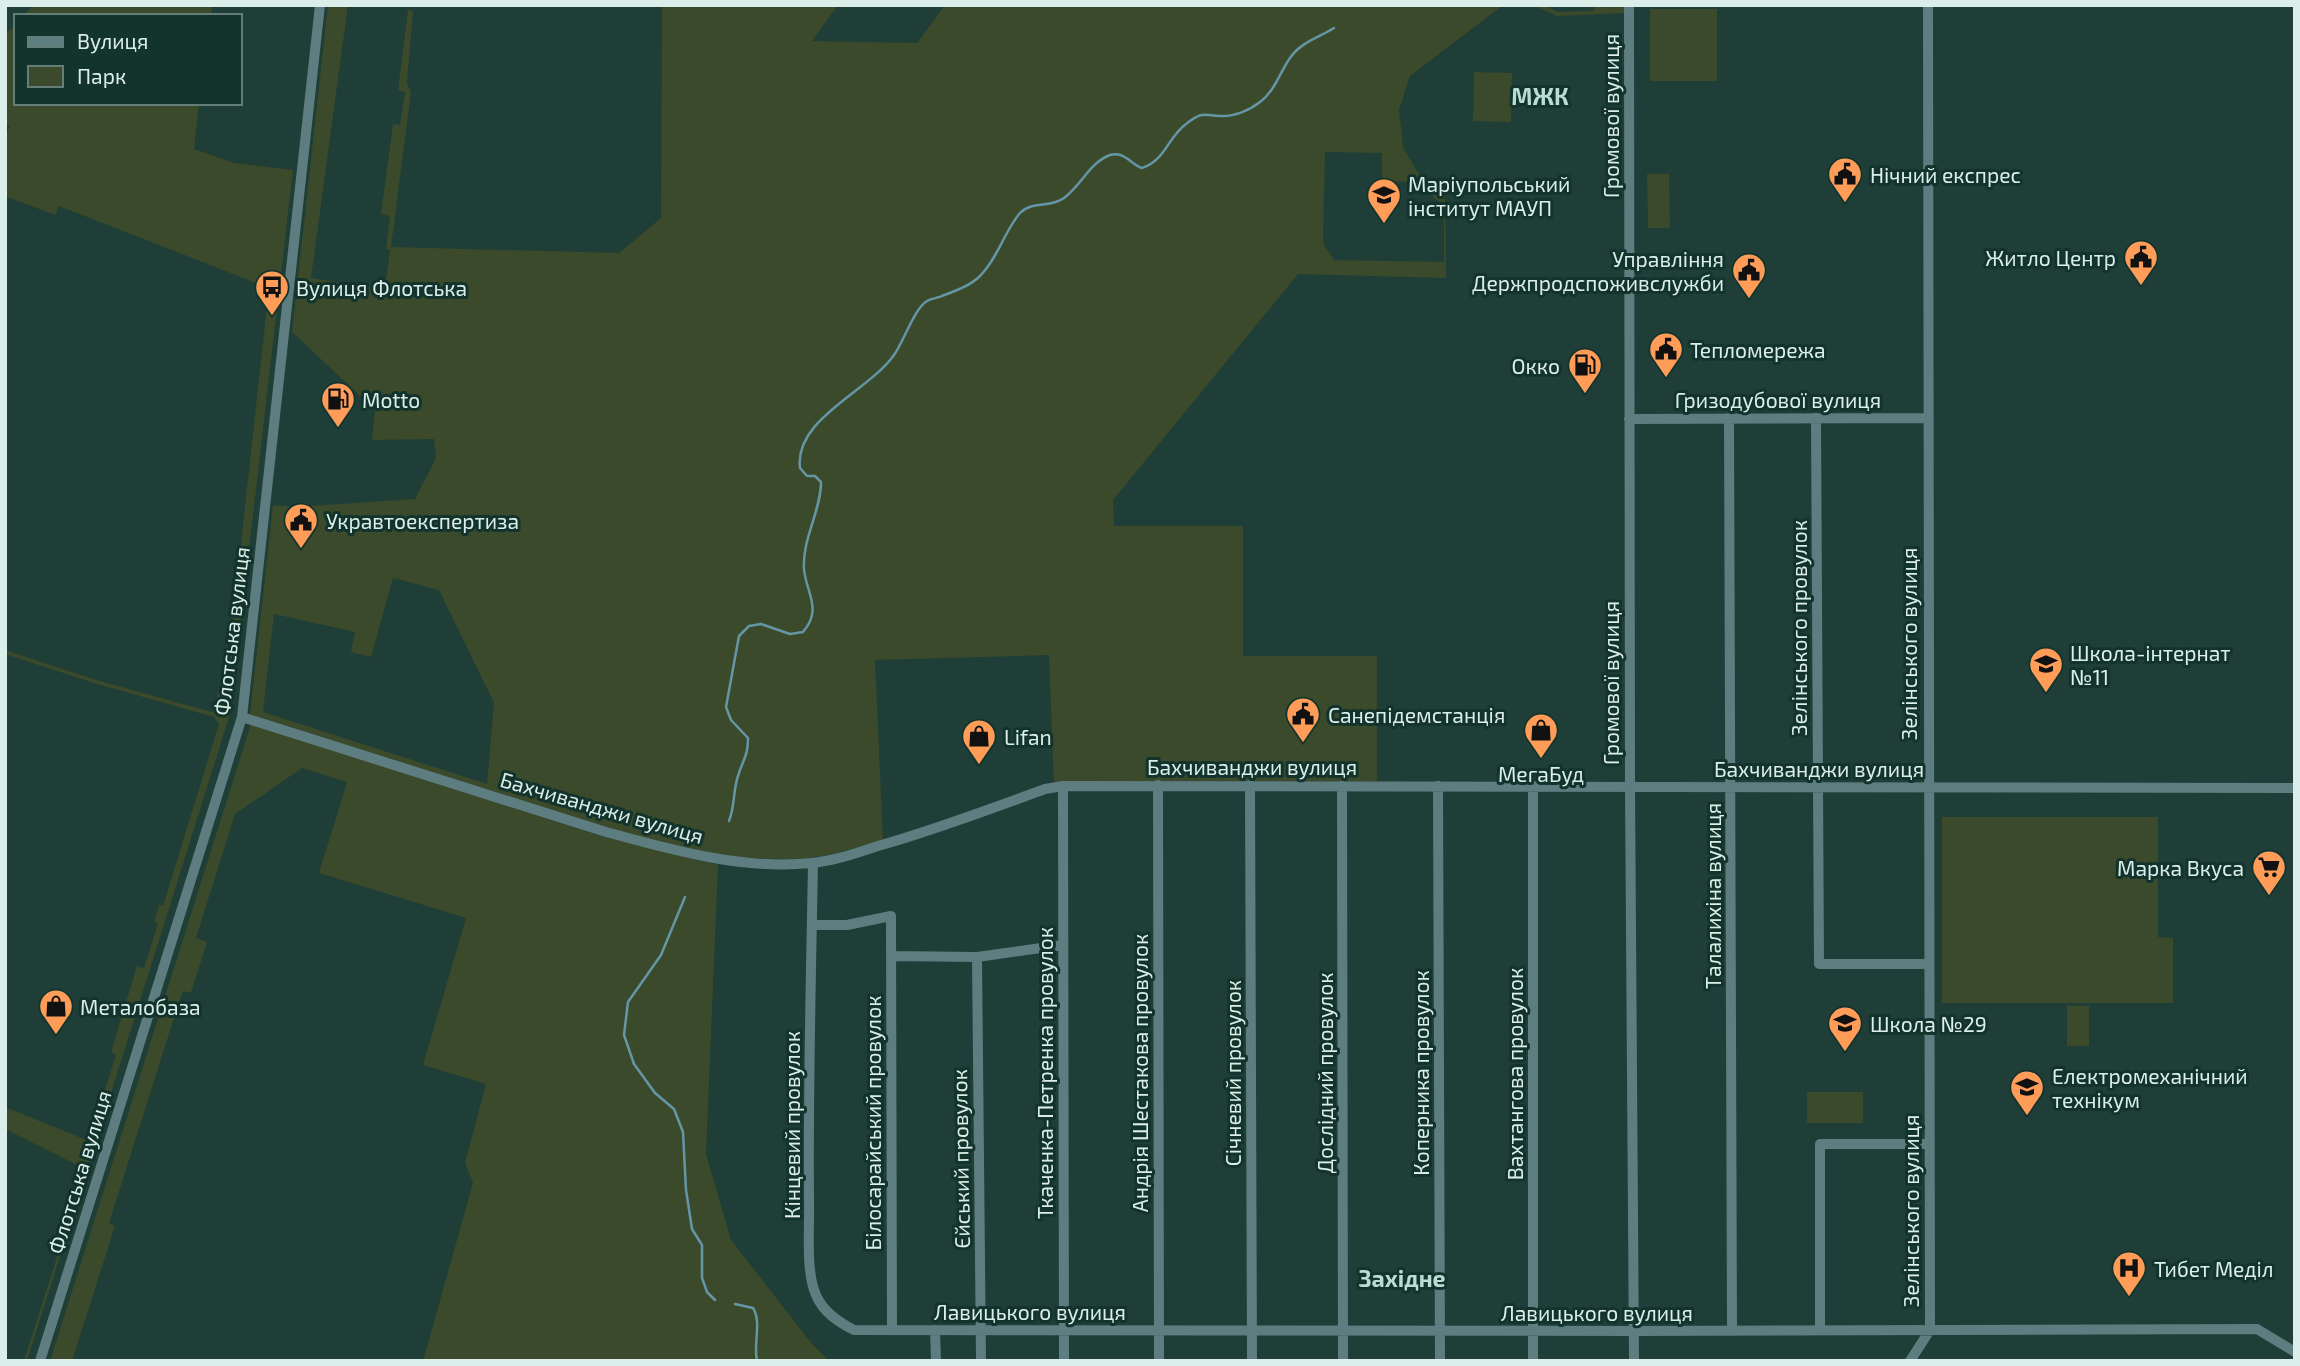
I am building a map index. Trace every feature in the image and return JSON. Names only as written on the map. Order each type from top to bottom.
[{"type":"street","name":"Флотська вулиця","points":[[40,1361],[242,717],[320,5]]},
{"type":"street","name":"Громової вулиця","points":[[1629,5],[1634,1361]]},
{"type":"street","name":"Зелінського вулиця","points":[[1910,1361],[1930,1330],[1928,5]]},
{"type":"street","name":"Талалихіна вулиця","points":[[1729,418],[1732,1331]]},
{"type":"street","name":"Зелінського провулок","points":[[1816,418],[1819,964],[1928,964]]},
{"type":"street","name":"Гризодубової вулиця","points":[[1629,419],[1928,418]]},
{"type":"street","name":"Бахчиванджи вулиця","points":[[242,717],[666,849],[725,859],[786,864],[813,863],[897,841],[1045,789],[1063,786],[2295,788]]},
{"type":"street","name":"Андрія Шестакова провулок","points":[[1158,785],[1159,1361]]},
{"type":"street","name":"Січневий провулок","points":[[1250,785],[1252,1361]]},
{"type":"street","name":"Ткаченка-Петренка провулок","points":[[1063,786],[1064,1361]]},
{"type":"street","name":"Дослідний провулок","points":[[1342,786],[1343,1361]]},
{"type":"street","name":"Коперника провулок","points":[[1438,786],[1440,1361]]},
{"type":"street","name":"Вахтангова провулок","points":[[1533,786],[1534,1361]]},
{"type":"street","name":"Кінцевий провулок","points":[[813,863],[810,1278],[825,1310],[838,1322],[854,1330],[892,1330]]},
{"type":"street","name":"Білосарайський провулок","points":[[812,925],[847,925],[891,916],[892,1330]]},
{"type":"street","points":[[891,956],[976,957],[1063,945]]},
{"type":"street","name":"Єйський провулок","points":[[976,957],[981,1361]]},
{"type":"street","points":[[1821,1330],[1819,1144],[1929,1144]]},
{"type":"street","name":"Лавицького вулиця","points":[[892,1330],[2257,1329],[2295,1352]]},
{"type":"street","points":[[935,1330],[936,1361]]},
{"type":"green space","points":[[34,5],[212,5],[211,14],[25,14]]},
{"type":"green space","points":[[328,5],[348,5],[311,278],[385,289],[390,250],[386,249],[390,216],[381,214],[393,124],[400,125],[405,92],[398,90],[408,10],[413,11],[407,83],[411,92],[391,247],[619,253],[661,218],[662,5],[838,5],[812,41],[917,43],[945,5],[1503,5],[1410,76],[1399,110],[1403,147],[1418,173],[1445,195],[1446,278],[1298,274],[1113,500],[1114,526],[1243,526],[1243,656],[1377,656],[1377,781],[1095,781],[1054,786],[1049,655],[875,660],[883,840],[813,857],[755,858],[686,848],[619,831],[250,714],[273,505],[294,507],[415,499],[436,458],[434,439],[372,440],[375,410],[292,332]],"holes":[[[1325,152],[1382,153],[1382,181],[1415,182],[1444,206],[1444,262],[1334,260],[1323,243]],[[393,578],[439,590],[494,703],[487,784],[263,712],[274,614],[355,632],[351,652],[371,657]]]},
{"type":"green space","points":[[1532,5],[1546,5],[1557,12],[1594,11],[1594,5],[1625,5],[1625,13],[1557,16]]},
{"type":"green space","points":[[1650,9],[1717,9],[1717,81],[1650,81]]},
{"type":"green space","points":[[14,26],[14,105],[199,105],[194,149],[234,163],[293,170],[230,714],[27,1361],[24,1361],[85,1169],[5,1129],[5,1107],[89,1141],[116,1055],[111,1052],[137,966],[144,968],[158,923],[154,922],[159,905],[163,906],[219,724],[214,717],[94,683],[5,654],[5,650],[96,680],[212,712],[228,662],[269,288],[59,206],[55,215],[5,196],[5,137],[10,126],[5,124],[5,34]]},
{"type":"green space","points":[[1474,72],[1512,73],[1511,122],[1473,121]]},
{"type":"green space","points":[[1647,174],[1669,174],[1670,228],[1648,228]]},
{"type":"green space","points":[[251,724],[604,837],[718,865],[706,1154],[731,1240],[812,1344],[829,1361],[423,1361],[473,1183],[465,1163],[486,1084],[423,1065],[466,918],[319,873],[347,782],[302,768],[235,814],[196,938],[207,942],[191,993],[183,991],[181,996],[109,1223],[115,1226],[72,1361],[50,1361]]},
{"type":"green space","points":[[1942,817],[2158,817],[2158,937],[2173,938],[2173,1003],[1942,1003]]},
{"type":"green space","points":[[2067,1006],[2089,1006],[2089,1046],[2067,1046]]},
{"type":"green space","points":[[1807,1092],[1863,1092],[1863,1123],[1807,1123]]},
{"type":"waterway","points":[[729,821],[736,781],[748,744],[748,738],[731,720],[726,707],[739,636],[749,626],[761,624],[790,634],[803,632],[812,616],[804,558],[821,482],[815,476],[807,476],[800,468],[801,451],[808,435],[820,420],[894,355],[922,305],[962,288],[980,276],[992,261],[1015,220],[1025,209],[1064,198],[1096,163],[1110,155],[1124,156],[1142,168],[1156,160],[1180,129],[1196,117],[1231,115],[1252,108],[1270,92],[1294,53],[1334,28]]},
{"type":"waterway","points":[[685,897],[661,955],[628,1002],[624,1035],[634,1064],[655,1093],[674,1109],[683,1132],[686,1190],[692,1229],[702,1245],[702,1278],[707,1292],[715,1300]]},
{"type":"waterway","points":[[735,1304],[753,1308],[756,1314],[757,1361]]},
{"type":"place","name":"Нічний експрес","points":[[1845,204]]},
{"type":"place","name":"Маріупольський інститут МАУП","points":[[1384,225]]},
{"type":"place","name":"Житло Центр","points":[[2141,287]]},
{"type":"place","name":"Управління Держпродспоживслужби","points":[[1749,300]]},
{"type":"place","name":"Вулиця Флотська","points":[[272,317]]},
{"type":"place","name":"Тепломережа","points":[[1666,379]]},
{"type":"place","name":"Окко","points":[[1585,395]]},
{"type":"place","name":"Motto","points":[[338,429]]},
{"type":"place","name":"Укравтоекспертиза","points":[[301,550]]},
{"type":"place","name":"Школа-інтернат №11","points":[[2046,694]]},
{"type":"place","name":"Санепідемстанція","points":[[1303,744]]},
{"type":"place","name":"МегаБуд","points":[[1541,760]]},
{"type":"place","name":"Lifan","points":[[979,766]]},
{"type":"place","name":"Марка Вкуса","points":[[2269,897]]},
{"type":"place","name":"Металобаза","points":[[56,1036]]},
{"type":"place","name":"Школа №29","points":[[1845,1053]]},
{"type":"place","name":"Електромеханічний технікум","points":[[2027,1117]]},
{"type":"place","name":"Тибет Меділ","points":[[2129,1298]]},
{"type":"district","name":"МЖК","points":[[1540,96]]},
{"type":"district","name":"Західне","points":[[1402,1278]]}]
